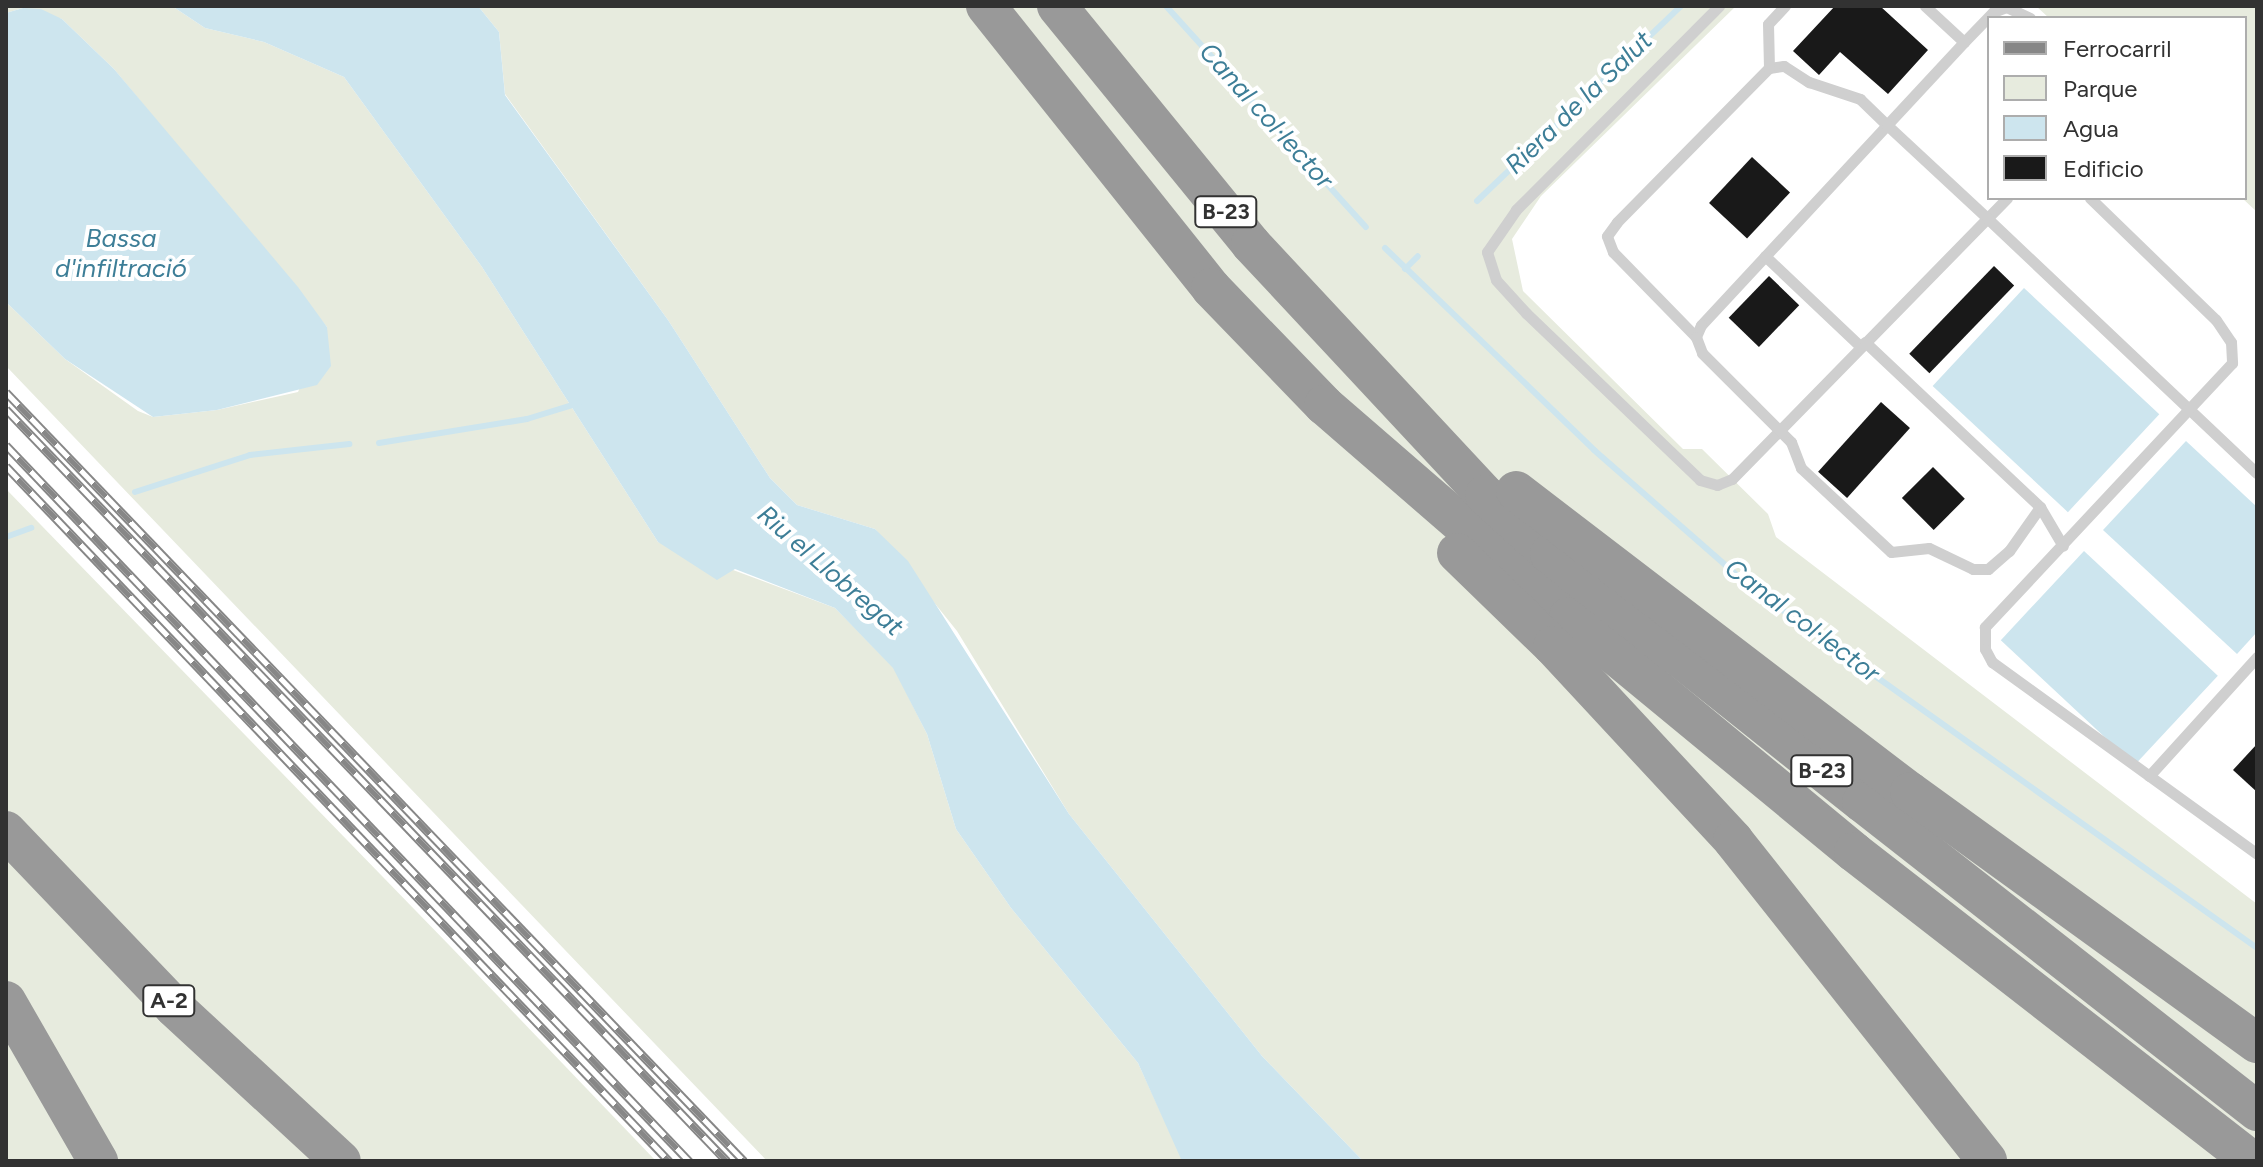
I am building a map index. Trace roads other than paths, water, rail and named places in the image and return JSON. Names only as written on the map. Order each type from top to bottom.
[{"type":"highway","name":"B-23","points":[[986,6],[1211,288],[1324,405],[1569,617],[1854,852],[2252,1161]]},
{"type":"highway","name":"B-23","points":[[1057,6],[1251,244],[1485,495],[1550,554],[2257,1111]]},
{"type":"highway","points":[[1324,405],[1391,490],[1553,646],[1733,840],[1987,1161]]},
{"type":"highway","points":[[1406,409],[1910,792],[2257,1043]]},
{"type":"highway","name":"A-2","points":[[6,831],[174,1007],[341,1161]]},
{"type":"highway","points":[[6,1001],[98,1161]]},
{"type":"lane","points":[[1719,6],[1516,210],[1493,238],[1488,266],[1526,313],[1700,480],[1717,485],[1732,479],[2005,200]]},
{"type":"lane","points":[[1769,68],[1768,24],[1785,6]]},
{"type":"lane","points":[[1925,6],[1964,42]]},
{"type":"lane","points":[[1989,16],[2006,7],[2026,16]]},
{"type":"lane","points":[[1696,337],[1765,256],[1987,18]]},
{"type":"lane","points":[[2040,507],[2009,551],[1988,569],[1973,569],[1929,548],[1891,552],[1801,468],[1791,442],[1702,353],[1696,337],[1613,252],[1607,236],[1769,68],[1784,66],[1809,82],[1842,89],[1887,125],[2257,473]]},
{"type":"lane","points":[[2092,200],[2216,320],[2231,342],[2232,363],[2192,411],[1985,627],[1985,649],[1992,662],[2257,854]]},
{"type":"lane","points":[[1765,256],[2040,507],[2063,546]]},
{"type":"lane","points":[[2149,776],[2257,657]]},
{"type":"water","name":"Riu el Llobregat","points":[[172,6],[478,6],[499,32],[505,95],[668,320],[770,478],[797,505],[875,529],[908,561],[1069,814],[1262,1056],[1363,1161],[1181,1159],[1138,1063],[1011,908],[956,829],[927,734],[893,668],[835,608],[735,569],[717,580],[658,542],[482,267],[344,77],[264,42],[205,28]]},
{"type":"water","name":"Bassa d'infiltració","points":[[23,8],[41,9],[62,19],[114,69],[298,287],[327,327],[331,366],[317,385],[217,410],[153,417],[65,359],[6,302],[6,13]]},
{"type":"water","points":[[2024,288],[2159,414],[2068,512],[1933,386]]},
{"type":"water","points":[[2186,441],[2257,507],[2257,632],[2237,654],[2103,530]]},
{"type":"water","points":[[2084,551],[2218,676],[2135,765],[2001,640]]},
{"type":"waterway","name":"Canal col·lector","points":[[1166,6],[1366,227]]},
{"type":"waterway","name":"Riera de la Salut","points":[[1477,201],[1681,6]]},
{"type":"waterway","name":"Canal col·lector","points":[[1385,248],[1594,450],[1753,589],[2257,948]]},
{"type":"waterway","name":"Riera de la Salut","points":[[1405,269],[1418,256]]},
{"type":"waterway","points":[[379,443],[527,419],[579,403]]},
{"type":"waterway","points":[[135,492],[250,455],[349,444]]},
{"type":"waterway","points":[[6,537],[31,528]]},
{"type":"railway","points":[[6,392],[744,1161]]},
{"type":"railway","points":[[6,409],[727,1161]]},
{"type":"railway","points":[[6,445],[689,1161]]},
{"type":"railway","points":[[6,466],[669,1161]]}]
